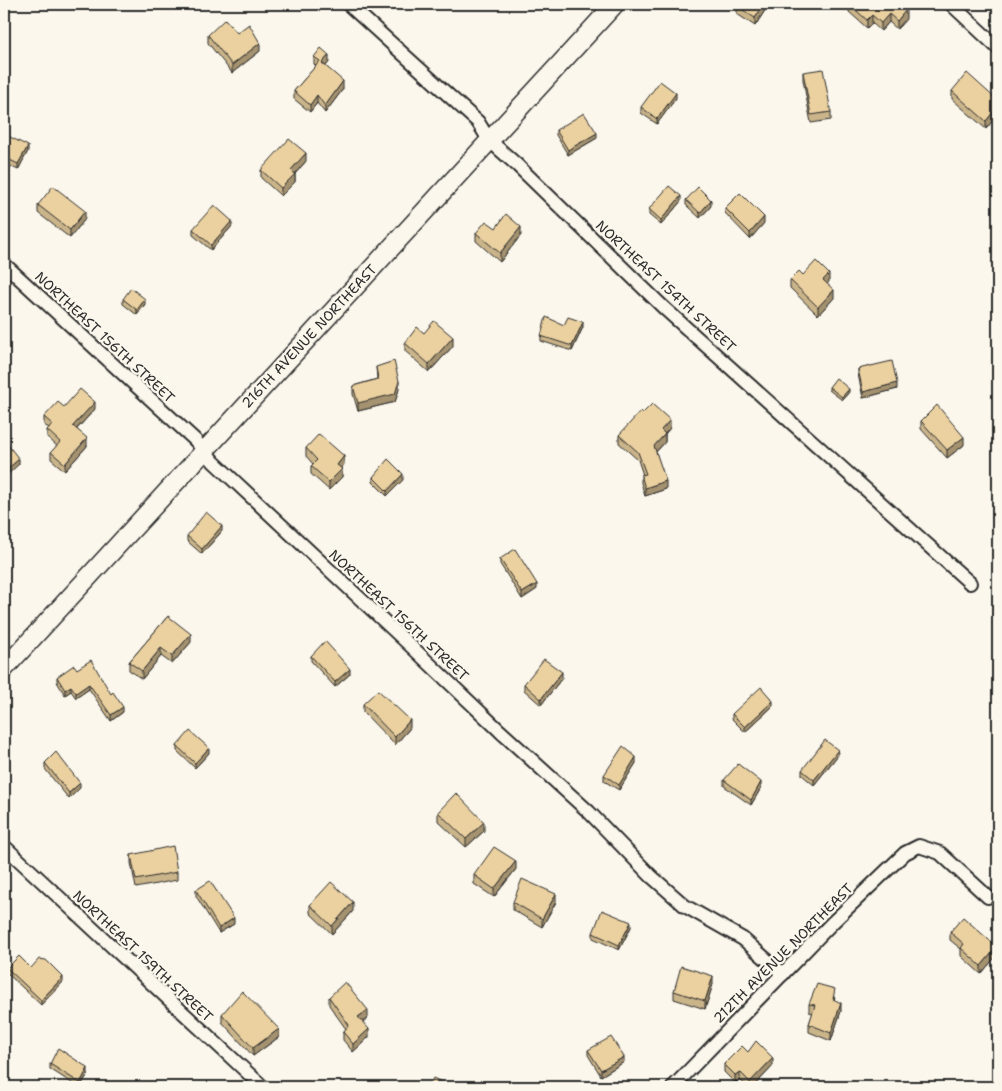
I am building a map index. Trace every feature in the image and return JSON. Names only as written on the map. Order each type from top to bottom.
[{"type":"street","name":"NORTHEAST 154TH STREET","points":[[348,4],[478,122],[489,140],[664,308],[970,583]]},
{"type":"street","name":"216TH AVENUE NORTHEAST","points":[[4,669],[615,4]]},
{"type":"street","points":[[951,4],[998,48]]},
{"type":"street","name":"NORTHEAST 156TH STREET","points":[[4,264],[195,440],[204,451],[500,732],[589,812],[651,876],[686,906],[743,939],[783,974]]},
{"type":"street","name":"NORTHEAST 159TH STREET","points":[[4,846],[263,1087]]},
{"type":"street","name":"212TH AVENUE NORTHEAST","points":[[673,1087],[834,922],[905,853],[919,846],[940,853],[988,898]]},
{"type":"building","points":[[739,4],[764,4],[755,18],[737,6]]},
{"type":"building","points":[[849,4],[899,4],[906,10],[897,21],[889,14],[881,23],[872,15],[867,20]]},
{"type":"building","points":[[225,19],[237,33],[249,24],[260,43],[232,65],[208,35]]},
{"type":"building","points":[[321,48],[329,55],[322,63],[343,81],[325,106],[317,95],[310,105],[294,91],[320,61],[314,57]]},
{"type":"building","points":[[823,69],[831,112],[811,115],[803,72]]},
{"type":"building","points":[[967,73],[998,101],[998,106],[986,121],[952,91]]},
{"type":"building","points":[[660,81],[676,93],[657,119],[641,107]]},
{"type":"building","points":[[584,113],[597,133],[568,150],[556,130]]},
{"type":"building","points":[[4,134],[28,146],[18,164],[4,157]]},
{"type":"building","points":[[289,139],[306,153],[291,170],[295,174],[281,188],[261,170]]},
{"type":"building","points":[[53,186],[85,211],[70,230],[38,205]]},
{"type":"building","points":[[669,186],[681,196],[661,220],[649,209]]},
{"type":"building","points":[[698,187],[711,200],[700,213],[686,200]]},
{"type":"building","points":[[740,193],[764,217],[750,233],[725,208]]},
{"type":"building","points":[[214,205],[232,221],[211,245],[193,229]]},
{"type":"building","points":[[506,214],[521,227],[500,253],[476,233],[486,221],[496,228]]},
{"type":"building","points":[[816,261],[829,274],[823,280],[834,290],[818,307],[790,280],[799,271],[803,275]]},
{"type":"building","points":[[131,288],[145,299],[137,310],[123,299]]},
{"type":"building","points":[[546,317],[564,325],[568,317],[583,322],[572,346],[541,336]]},
{"type":"building","points":[[434,321],[453,337],[429,364],[405,343],[417,327],[424,333]]},
{"type":"building","points":[[394,361],[399,381],[395,394],[358,403],[353,386],[378,379],[376,367]]},
{"type":"building","points":[[892,361],[897,383],[863,392],[858,369]]},
{"type":"building","points":[[836,378],[849,389],[842,397],[829,387]]},
{"type":"building","points":[[80,389],[95,402],[73,426],[87,438],[65,464],[51,452],[60,442],[47,430],[52,424],[44,417],[58,402],[64,407]]},
{"type":"building","points":[[652,404],[670,420],[661,430],[665,434],[654,446],[666,481],[645,488],[641,475],[646,474],[638,452],[619,435],[641,411],[643,413]]},
{"type":"building","points":[[937,405],[964,437],[947,450],[921,421]]},
{"type":"building","points":[[319,434],[344,456],[337,465],[342,469],[329,482],[311,466],[317,460],[306,448]]},
{"type":"building","points":[[4,440],[19,459],[5,471],[4,470]]},
{"type":"building","points":[[388,459],[403,474],[387,491],[373,477]]},
{"type":"building","points":[[206,512],[222,526],[202,549],[187,536]]},
{"type":"building","points":[[515,549],[537,584],[522,593],[500,559]]},
{"type":"building","points":[[168,616],[191,634],[172,656],[161,648],[142,671],[129,662]]},
{"type":"building","points":[[325,641],[350,669],[335,682],[311,656]]},
{"type":"building","points":[[544,659],[562,672],[541,699],[524,684]]},
{"type":"building","points":[[91,660],[111,694],[113,692],[123,707],[111,715],[89,684],[76,693],[71,686],[65,690],[57,677],[74,665],[77,669]]},
{"type":"building","points":[[761,687],[773,701],[745,727],[732,714]]},
{"type":"building","points":[[378,690],[410,720],[395,737],[363,704]]},
{"type":"building","points":[[190,731],[209,748],[195,763],[177,746]]},
{"type":"building","points":[[825,740],[838,750],[814,780],[802,770]]},
{"type":"building","points":[[623,746],[636,757],[619,785],[604,775]]},
{"type":"building","points":[[56,752],[80,783],[69,793],[45,763]]},
{"type":"building","points":[[738,764],[761,782],[751,800],[724,780]]},
{"type":"building","points":[[456,793],[484,822],[466,839],[438,812]]},
{"type":"building","points":[[173,846],[177,872],[136,880],[131,855]]},
{"type":"building","points":[[494,847],[516,861],[494,889],[474,875]]},
{"type":"building","points":[[522,879],[556,894],[542,919],[513,902]]},
{"type":"building","points":[[210,881],[234,918],[219,928],[196,890]]},
{"type":"building","points":[[331,882],[353,902],[332,926],[310,905]]},
{"type":"building","points":[[602,910],[631,922],[619,945],[593,933]]},
{"type":"building","points":[[963,917],[997,947],[981,966],[961,948],[964,944],[950,932]]},
{"type":"building","points":[[19,956],[31,968],[39,959],[46,960],[63,977],[41,1000],[7,968]]},
{"type":"building","points":[[681,966],[713,976],[705,1001],[674,991]]},
{"type":"building","points":[[345,982],[368,1010],[358,1017],[369,1029],[353,1044],[343,1032],[349,1025],[329,997]]},
{"type":"building","points":[[817,984],[835,989],[833,999],[841,1003],[831,1033],[809,1024],[815,1005],[809,1004]]},
{"type":"building","points":[[242,991],[279,1029],[253,1048],[222,1014]]},
{"type":"building","points":[[611,1037],[624,1057],[601,1070],[588,1050]]},
{"type":"building","points":[[756,1041],[773,1058],[750,1082],[740,1072],[735,1075],[724,1064],[742,1046],[748,1052]]},
{"type":"building","points":[[58,1048],[88,1068],[80,1083],[50,1064]]},
{"type":"building","points":[[433,1078],[453,1087],[429,1087]]}]
